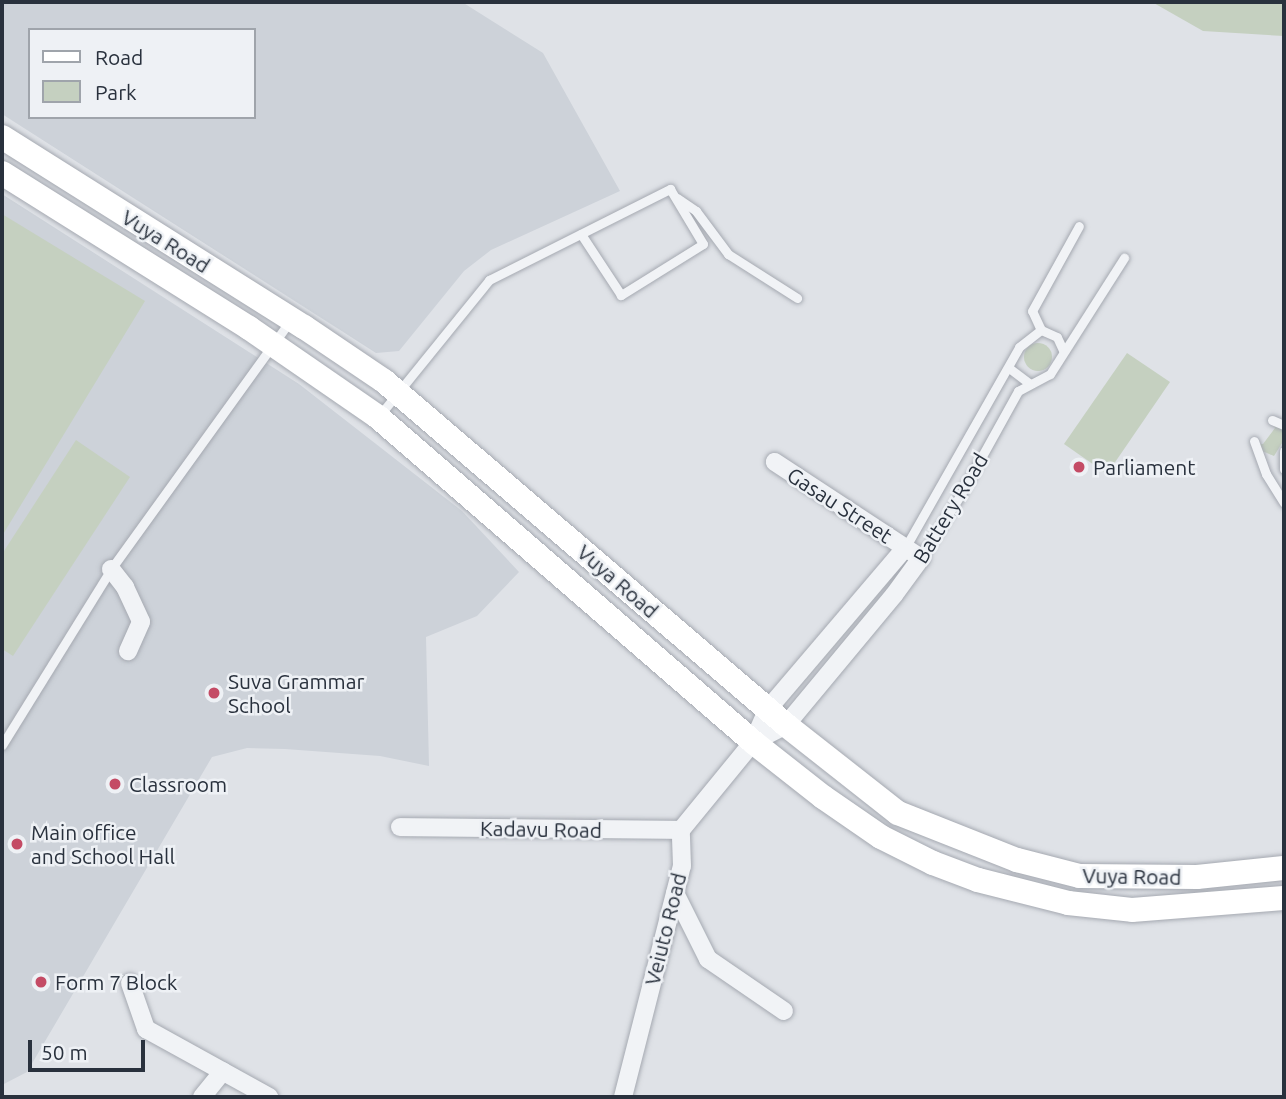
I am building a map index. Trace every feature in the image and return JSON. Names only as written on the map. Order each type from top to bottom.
[{"type":"main road","name":"Vuya Road","points":[[2,137],[292,319],[398,393],[777,717],[898,813],[1017,860],[1080,876],[1197,877],[1284,867]]},
{"type":"main road","name":"Vuya Road","points":[[2,173],[274,344],[378,417],[753,742],[881,837],[933,863],[1031,896],[1132,910],[1284,898]]},
{"type":"street","name":"Gasau Street","points":[[775,462],[921,558]]},
{"type":"street","name":"Battery Road","points":[[777,717],[905,548]]},
{"type":"street","name":"Battery Road","points":[[777,717],[894,595],[921,558]]},
{"type":"street","points":[[111,569],[125,587],[141,622],[128,651]]},
{"type":"street","points":[[681,831],[753,742],[777,717]]},
{"type":"street","name":"Kadavu Road","points":[[400,827],[681,831]]},
{"type":"street","name":"Veiuto Road","points":[[623,1097],[682,866],[681,831]]},
{"type":"street","points":[[675,893],[708,960],[784,1011]]},
{"type":"street","points":[[131,983],[146,1029],[269,1097]]},
{"type":"street","points":[[202,1097],[223,1071]]},
{"type":"lane","points":[[378,417],[489,280],[670,189],[703,244],[621,295],[581,234]]},
{"type":"lane","points":[[673,195],[696,211],[728,254],[797,298]]},
{"type":"lane","points":[[1063,350],[1057,337],[1041,330],[1031,312],[1079,226]]},
{"type":"lane","name":"Battery Road","points":[[921,558],[961,494],[1018,391],[1050,374],[1124,258]]},
{"type":"lane","points":[[2,745],[111,569],[292,319]]},
{"type":"lane","name":"Battery Road","points":[[905,548],[1019,347],[1041,330]]},
{"type":"lane","points":[[1009,368],[1029,383]]},
{"type":"lane","points":[[1272,420],[1284,425]]},
{"type":"lane","points":[[1254,441],[1266,474],[1284,503]]},
{"type":"lane","points":[[1284,451],[1284,469]]},
{"type":"shaded area","points":[[2,2],[462,2],[543,53],[620,191],[491,250],[464,271],[399,351],[376,353],[2,114]]},
{"type":"shaded area","name":"Suva Grammar School","points":[[2,194],[299,384],[462,511],[519,572],[477,616],[426,637],[429,766],[380,756],[285,749],[247,748],[212,757],[27,1072],[2,1085]]},
{"type":"green space","points":[[1152,2],[1284,2],[1284,36],[1203,31]]},
{"type":"green space","points":[[2,214],[145,301],[2,536]]},
{"type":"green space","points":[[1038,343],[1048,347],[1052,357],[1048,367],[1038,371],[1028,367],[1024,357],[1028,347]]},
{"type":"green space","points":[[1127,353],[1170,382],[1107,474],[1064,444]]},
{"type":"green space","points":[[1273,425],[1284,429],[1284,440],[1274,456],[1260,450],[1259,444],[1263,444],[1275,428]]},
{"type":"green space","points":[[76,440],[130,477],[13,656],[2,649],[2,554]]},
{"type":"place","name":"Parliament","points":[[1079,467]]},
{"type":"place","name":"Suva Grammar School","points":[[214,693]]},
{"type":"place","name":"Classroom","points":[[115,784]]},
{"type":"place","name":"Main office and School Hall","points":[[17,844]]},
{"type":"place","name":"Form 7 Block","points":[[41,982]]}]
